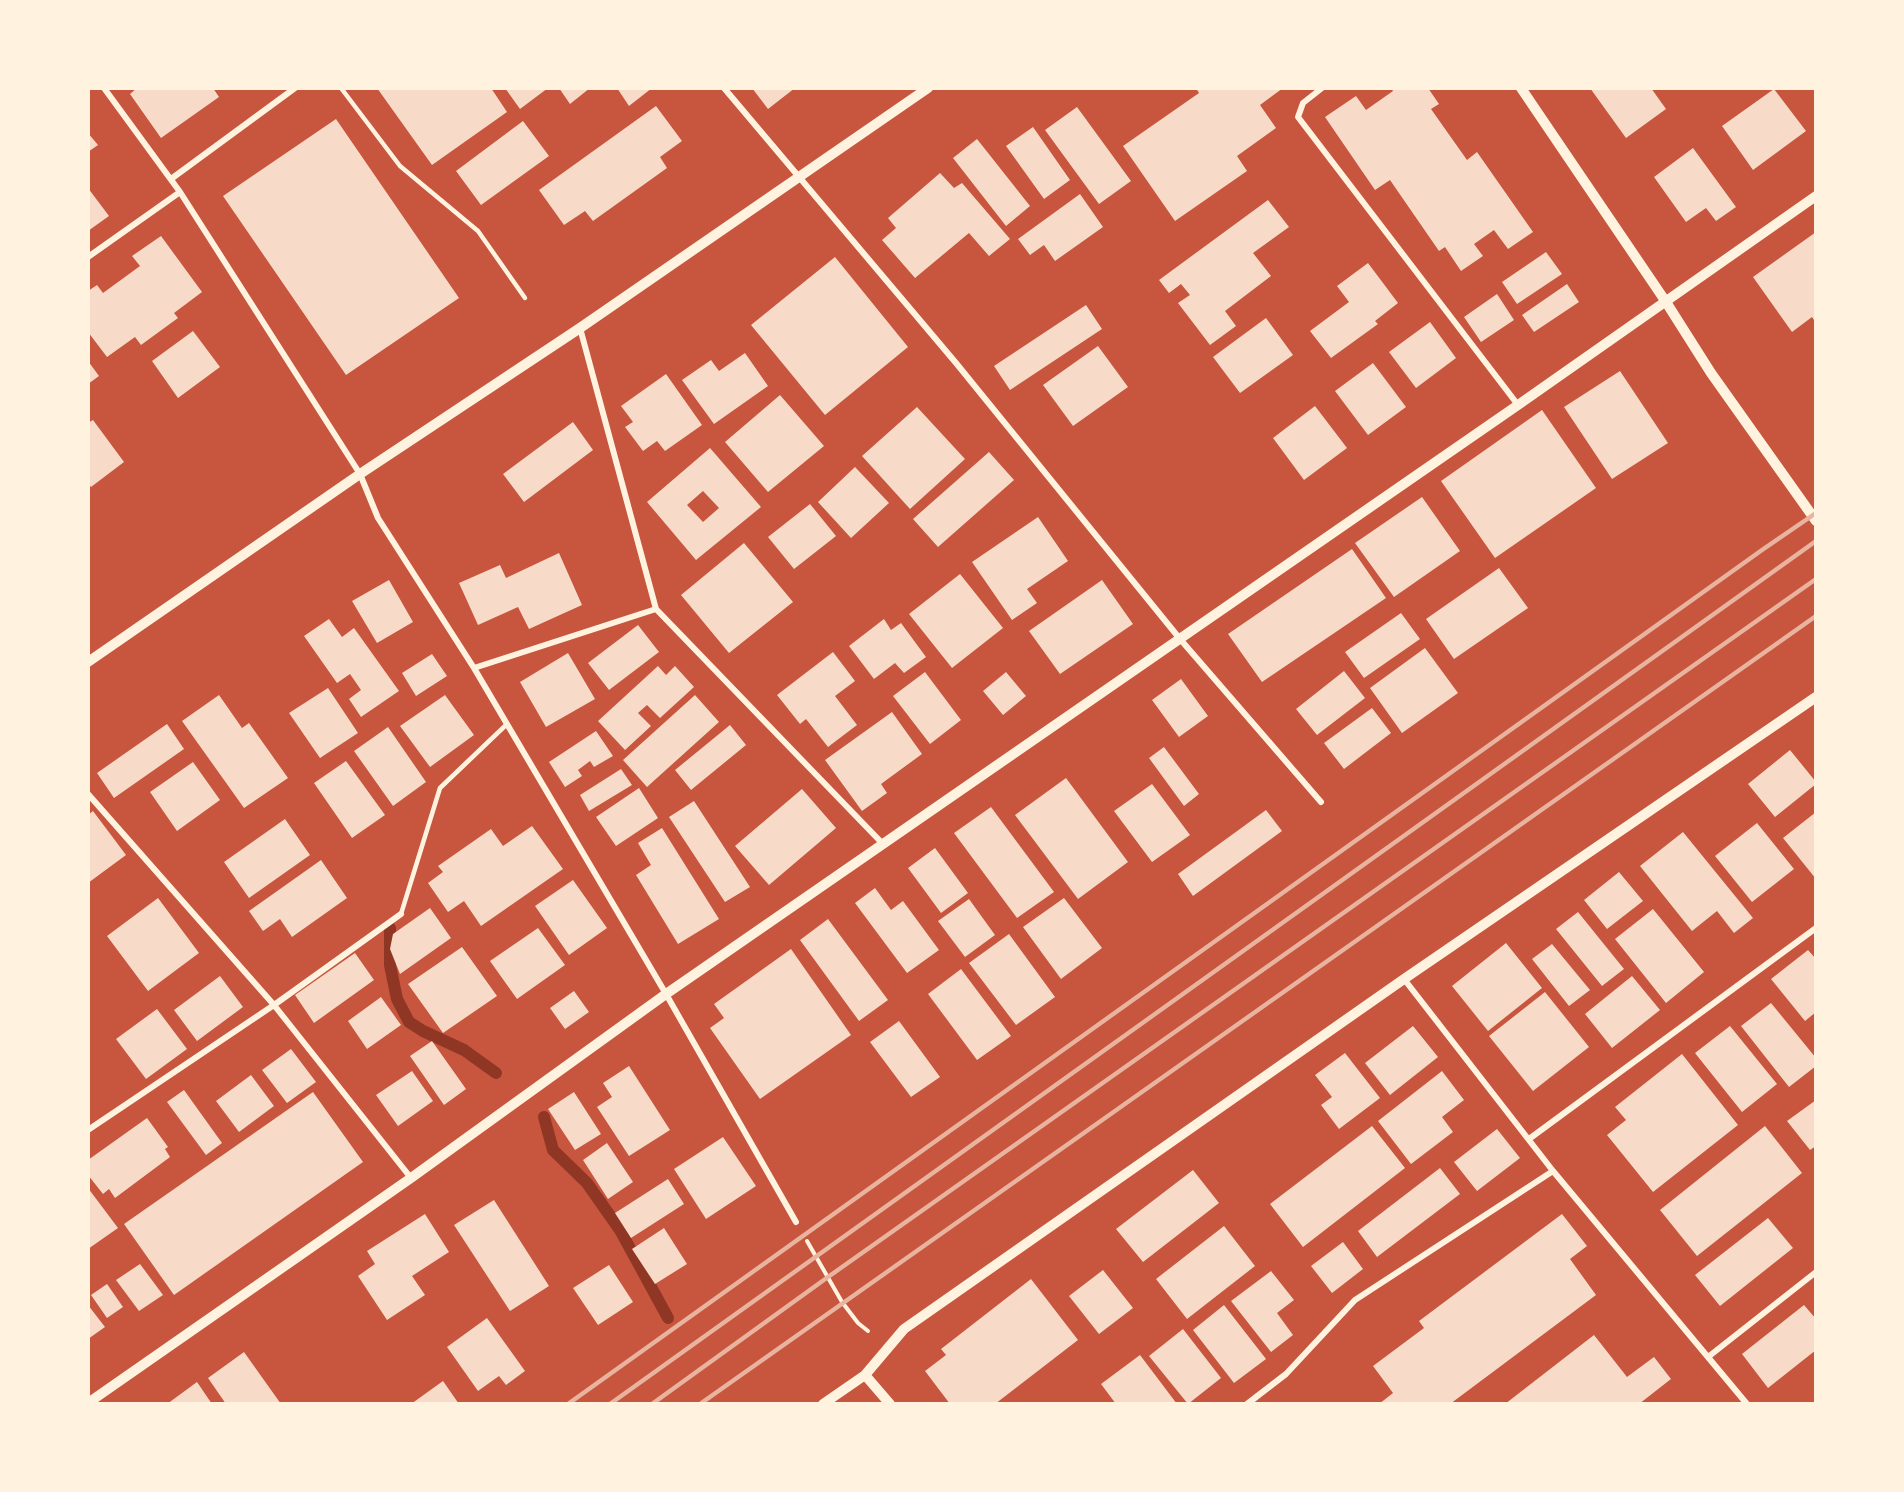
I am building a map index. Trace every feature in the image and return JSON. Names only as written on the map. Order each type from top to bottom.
[{"type":"street","points":[[104,88],[180,192],[360,474],[378,518],[474,668],[666,994],[796,1222]]},
{"type":"street","points":[[171,179],[295,88]]},
{"type":"street","points":[[724,88],[956,363],[1180,639],[1321,802]]},
{"type":"street","points":[[88,662],[360,474],[580,328],[928,88]]},
{"type":"street","points":[[1322,88],[1302,103],[1298,117],[1518,405]]},
{"type":"street","points":[[1521,88],[1711,373],[1815,521]]},
{"type":"street","points":[[88,257],[180,192]]},
{"type":"street","points":[[88,1403],[411,1178],[666,994],[882,843],[1518,405],[1815,196]]},
{"type":"street","points":[[580,328],[656,609],[882,843]]},
{"type":"street","points":[[474,668],[656,609]]},
{"type":"street","points":[[823,1404],[865,1375],[904,1329],[1404,979],[1815,697]]},
{"type":"street","points":[[88,794],[274,1005],[411,1178]]},
{"type":"street","points":[[88,1130],[274,1005],[401,914]]},
{"type":"street","points":[[1530,1139],[1815,928]]},
{"type":"street","points":[[1404,979],[1553,1171],[1747,1404]]},
{"type":"street","points":[[1247,1404],[1286,1374],[1354,1300],[1553,1171]]},
{"type":"street","points":[[1708,1356],[1815,1272]]},
{"type":"street","points":[[865,1375],[890,1404]]},
{"type":"lane","points":[[341,88],[400,166],[478,231],[525,298]]},
{"type":"lane","points":[[401,914],[440,788],[507,724]]},
{"type":"path","points":[[796,1222],[842,1302],[863,1328]]},
{"type":"building","points":[[137,88],[213,88],[219,97],[161,138],[130,94]]},
{"type":"building","points":[[377,88],[491,88],[507,112],[432,165]]},
{"type":"building","points":[[505,88],[548,88],[520,109]]},
{"type":"building","points":[[559,88],[590,88],[570,104]]},
{"type":"building","points":[[617,88],[652,88],[629,106]]},
{"type":"building","points":[[752,88],[795,88],[768,109]]},
{"type":"building","points":[[1196,88],[1283,88],[1260,105],[1276,128],[1237,156],[1247,171],[1175,221],[1123,146],[1199,93]]},
{"type":"building","points":[[1391,88],[1428,88],[1439,104],[1431,109],[1467,160],[1477,152],[1533,232],[1508,249],[1494,230],[1474,244],[1483,256],[1461,271],[1445,247],[1439,251],[1390,180],[1375,190],[1325,117],[1356,96],[1366,110],[1393,91]]},
{"type":"building","points":[[1590,88],[1651,88],[1666,109],[1626,138]]},
{"type":"building","points":[[1774,89],[1806,131],[1753,170],[1722,126]]},
{"type":"building","points":[[656,106],[682,141],[660,157],[667,168],[593,221],[585,211],[564,225],[539,190]]},
{"type":"building","points":[[1077,107],[1131,181],[1099,204],[1045,130]]},
{"type":"building","points":[[336,119],[459,298],[346,375],[223,196]]},
{"type":"building","points":[[523,121],[549,156],[481,205],[456,171]]},
{"type":"building","points":[[1033,127],[1070,180],[1044,199],[1006,146]]},
{"type":"building","points":[[88,133],[98,145],[88,152]]},
{"type":"building","points":[[977,139],[1030,206],[1006,226],[953,158]]},
{"type":"building","points":[[1693,148],[1736,207],[1716,221],[1706,208],[1686,222],[1654,177]]},
{"type":"building","points":[[940,173],[954,188],[962,183],[1010,239],[989,256],[969,233],[915,278],[882,240],[896,228],[888,218]]},
{"type":"building","points":[[88,188],[109,216],[88,231]]},
{"type":"building","points":[[1080,194],[1103,227],[1055,261],[1044,245],[1030,255],[1018,239]]},
{"type":"building","points":[[1268,200],[1289,227],[1253,253],[1271,276],[1225,311],[1236,326],[1210,345],[1178,303],[1190,295],[1181,284],[1169,293],[1159,280]]},
{"type":"building","points":[[1816,232],[1816,323],[1812,317],[1792,332],[1753,277]]},
{"type":"building","points":[[161,236],[202,292],[174,313],[178,318],[141,345],[135,337],[107,357],[88,332],[88,291],[97,285],[103,293],[140,266],[132,256]]},
{"type":"building","points":[[1546,252],[1562,274],[1517,304],[1502,282]]},
{"type":"building","points":[[835,257],[908,347],[825,415],[751,325]]},
{"type":"building","points":[[1368,263],[1398,303],[1375,321],[1378,324],[1331,358],[1310,331],[1349,302],[1337,286]]},
{"type":"building","points":[[1567,284],[1579,302],[1534,332],[1522,315]]},
{"type":"building","points":[[1497,294],[1514,320],[1481,342],[1464,317]]},
{"type":"building","points":[[1086,305],[1102,329],[1010,390],[994,366]]},
{"type":"building","points":[[1266,318],[1293,355],[1240,393],[1213,357]]},
{"type":"building","points":[[1430,322],[1456,358],[1416,388],[1389,352]]},
{"type":"building","points":[[193,331],[220,367],[178,398],[152,361]]},
{"type":"building","points":[[1098,346],[1128,387],[1073,426],[1043,385]]},
{"type":"building","points":[[745,353],[768,386],[714,424],[682,380],[711,360],[719,371]]},
{"type":"building","points":[[88,361],[99,376],[88,384]]},
{"type":"building","points":[[1373,363],[1406,407],[1368,435],[1335,391]]},
{"type":"building","points":[[1620,371],[1668,443],[1612,479],[1564,407]]},
{"type":"building","points":[[666,374],[702,425],[665,451],[657,441],[643,451],[625,427],[633,422],[621,406]]},
{"type":"building","points":[[780,395],[824,446],[768,492],[725,442]]},
{"type":"building","points":[[1315,406],[1347,448],[1304,480],[1273,438]]},
{"type":"building","points":[[917,407],[965,459],[910,509],[862,456]]},
{"type":"building","points":[[1542,410],[1596,488],[1495,558],[1441,481]]},
{"type":"building","points":[[93,420],[124,462],[91,487],[88,483],[88,423]]},
{"type":"building","points":[[573,422],[593,450],[524,502],[503,474]]},
{"type":"building","points":[[710,448],[761,507],[696,560],[647,502]],"holes":[[[703,491],[719,508],[703,522],[687,505]]]},
{"type":"building","points":[[989,452],[1014,480],[938,547],[913,519]]},
{"type":"building","points":[[855,467],[889,503],[851,538],[818,502]]},
{"type":"building","points":[[1422,497],[1460,551],[1394,597],[1355,543]]},
{"type":"building","points":[[810,504],[836,536],[794,569],[768,537]]},
{"type":"building","points":[[1038,517],[1068,561],[1027,589],[1037,603],[1012,620],[972,562]]},
{"type":"building","points":[[744,543],[793,602],[729,653],[681,595]]},
{"type":"building","points":[[1352,549],[1386,598],[1262,682],[1228,634]]},
{"type":"building","points":[[559,553],[582,605],[529,629],[518,607],[478,625],[459,583],[500,565],[506,578]]},
{"type":"building","points":[[1499,568],[1528,608],[1454,659],[1426,619]]},
{"type":"building","points":[[960,574],[1003,628],[952,668],[909,614]]},
{"type":"building","points":[[389,580],[413,622],[377,643],[352,601]]},
{"type":"building","points":[[1102,580],[1133,624],[1060,674],[1029,631]]},
{"type":"building","points":[[1401,613],[1420,639],[1364,678],[1345,652]]},
{"type":"building","points":[[329,619],[342,637],[354,628],[399,691],[361,717],[349,699],[361,690],[350,674],[337,683],[304,636]]},
{"type":"building","points":[[884,619],[891,630],[901,623],[926,657],[904,673],[895,663],[874,679],[849,646]]},
{"type":"building","points":[[638,625],[659,652],[609,690],[588,663]]},
{"type":"building","points":[[1425,648],[1458,693],[1402,733],[1370,688]]},
{"type":"building","points":[[833,652],[855,681],[835,696],[857,725],[828,747],[806,719],[800,724],[777,695]]},
{"type":"building","points":[[568,653],[595,699],[546,727],[520,682]]},
{"type":"building","points":[[432,654],[447,676],[416,696],[402,673]]},
{"type":"building","points":[[658,666],[666,675],[675,666],[694,687],[660,718],[647,705],[638,713],[651,726],[625,750],[598,721]]},
{"type":"building","points":[[1344,671],[1365,698],[1317,735],[1296,709]]},
{"type":"building","points":[[925,672],[961,720],[930,744],[893,696]]},
{"type":"building","points":[[1006,672],[1026,696],[1003,715],[983,691]]},
{"type":"building","points":[[1181,679],[1208,716],[1179,737],[1152,700]]},
{"type":"building","points":[[328,688],[358,733],[320,758],[289,713]]},
{"type":"building","points":[[219,695],[242,728],[249,723],[288,778],[244,808],[182,721]]},
{"type":"building","points":[[445,695],[474,735],[430,767],[400,726]]},
{"type":"building","points":[[695,695],[719,722],[647,787],[623,760]]},
{"type":"building","points":[[1372,708],[1391,733],[1344,769],[1324,743]]},
{"type":"building","points":[[892,712],[922,754],[881,784],[887,793],[862,811],[825,760]]},
{"type":"building","points":[[167,724],[184,749],[114,798],[97,773]]},
{"type":"building","points":[[730,725],[746,745],[691,790],[675,770]]},
{"type":"building","points":[[388,727],[426,782],[393,806],[354,751]]},
{"type":"building","points":[[596,731],[613,756],[594,767],[590,761],[578,770],[582,776],[565,787],[549,762]]},
{"type":"building","points":[[1164,747],[1199,794],[1184,806],[1149,758]]},
{"type":"building","points":[[1790,750],[1816,784],[1775,817],[1748,784]]},
{"type":"building","points":[[346,761],[385,815],[352,838],[314,783]]},
{"type":"building","points":[[193,762],[220,800],[177,831],[150,792]]},
{"type":"building","points":[[621,769],[632,785],[589,811],[580,795]]},
{"type":"building","points":[[1066,778],[1128,862],[1078,899],[1015,815]]},
{"type":"building","points":[[1152,784],[1190,835],[1152,862],[1114,811]]},
{"type":"building","points":[[639,788],[658,818],[616,846],[596,817]]},
{"type":"building","points":[[802,789],[836,828],[769,885],[735,846]]},
{"type":"building","points":[[694,801],[750,887],[725,902],[669,817]]},
{"type":"building","points":[[991,807],[1054,892],[1017,918],[954,833]]},
{"type":"building","points":[[1266,810],[1282,831],[1193,896],[1178,874]]},
{"type":"building","points":[[93,811],[126,855],[88,883],[88,815]]},
{"type":"building","points":[[1816,812],[1816,879],[1783,838]]},
{"type":"building","points":[[285,819],[310,855],[249,898],[224,862]]},
{"type":"building","points":[[1757,823],[1794,869],[1752,902],[1715,856]]},
{"type":"building","points":[[532,826],[563,869],[481,926],[464,901],[448,912],[428,883],[443,872],[438,866],[491,829],[503,846]]},
{"type":"building","points":[[662,828],[719,919],[678,944],[636,875],[651,865],[638,843]]},
{"type":"building","points":[[1683,832],[1753,918],[1734,933],[1717,911],[1692,931],[1640,866]]},
{"type":"building","points":[[935,848],[968,893],[941,913],[908,868]]},
{"type":"building","points":[[321,860],[347,898],[292,937],[280,919],[263,931],[249,911]]},
{"type":"building","points":[[1619,872],[1643,901],[1607,929],[1584,900]]},
{"type":"building","points":[[573,880],[607,928],[569,955],[535,906]]},
{"type":"building","points":[[875,888],[891,910],[903,901],[939,950],[907,973],[855,903]]},
{"type":"building","points":[[158,898],[199,953],[148,991],[107,936]]},
{"type":"building","points":[[1064,898],[1102,948],[1061,979],[1023,927]]},
{"type":"building","points":[[969,899],[995,935],[965,957],[938,921]]},
{"type":"building","points":[[430,908],[451,938],[400,974],[390,949],[393,934]]},
{"type":"building","points":[[1653,909],[1704,972],[1666,1003],[1615,939]]},
{"type":"building","points":[[1578,912],[1624,969],[1602,986],[1556,929]]},
{"type":"building","points":[[828,919],[888,1000],[859,1021],[800,940]]},
{"type":"building","points":[[538,928],[565,965],[517,999],[490,961]]},
{"type":"building","points":[[1009,934],[1055,997],[1016,1025],[969,963]]},
{"type":"building","points":[[1506,943],[1542,988],[1488,1031],[1452,986]]},
{"type":"building","points":[[1552,944],[1590,990],[1569,1006],[1532,959]]},
{"type":"building","points":[[462,947],[497,996],[443,1033],[408,984]]},
{"type":"building","points":[[791,949],[851,1035],[760,1099],[710,1028],[724,1018],[714,1004]]},
{"type":"building","points":[[1808,950],[1816,959],[1816,1012],[1805,1021],[1771,979]]},
{"type":"building","points":[[355,953],[374,980],[314,1023],[295,995]]},
{"type":"building","points":[[961,969],[1011,1036],[977,1060],[928,994]]},
{"type":"building","points":[[220,976],[243,1007],[197,1041],[174,1010]]},
{"type":"building","points":[[1632,976],[1660,1010],[1612,1048],[1585,1014]]},
{"type":"building","points":[[574,991],[589,1012],[565,1029],[550,1008]]},
{"type":"building","points":[[1545,992],[1589,1047],[1533,1091],[1489,1036]]},
{"type":"building","points":[[381,997],[401,1025],[367,1049],[348,1021]]},
{"type":"building","points":[[1771,1003],[1816,1058],[1816,1066],[1789,1087],[1741,1026]]},
{"type":"building","points":[[157,1009],[187,1049],[146,1079],[116,1039]]},
{"type":"building","points":[[899,1021],[940,1077],[911,1097],[870,1042]]},
{"type":"building","points":[[1413,1026],[1438,1057],[1390,1095],[1365,1063]]},
{"type":"building","points":[[1730,1026],[1777,1084],[1742,1112],[1695,1053]]},
{"type":"building","points":[[432,1041],[466,1089],[444,1105],[410,1056]]},
{"type":"building","points":[[291,1049],[316,1082],[287,1103],[262,1070]]},
{"type":"building","points":[[1345,1053],[1380,1098],[1339,1129],[1321,1105],[1332,1097],[1315,1075]]},
{"type":"building","points":[[1682,1054],[1738,1125],[1653,1192],[1607,1135],[1626,1120],[1615,1107]]},
{"type":"building","points":[[629,1066],[670,1130],[629,1156],[597,1107],[612,1097],[603,1083]]},
{"type":"building","points":[[412,1071],[433,1101],[398,1126],[376,1095]]},
{"type":"building","points":[[1442,1071],[1464,1100],[1442,1117],[1453,1132],[1411,1164],[1378,1121]]},
{"type":"building","points":[[251,1075],[274,1106],[239,1132],[216,1101]]},
{"type":"building","points":[[184,1090],[222,1143],[206,1155],[167,1102]]},
{"type":"building","points":[[313,1092],[363,1162],[174,1295],[124,1224]]},
{"type":"building","points":[[574,1092],[601,1134],[575,1150],[548,1109]]},
{"type":"building","points":[[1816,1100],[1816,1146],[1810,1150],[1787,1121]]},
{"type":"building","points":[[147,1118],[168,1147],[165,1149],[170,1157],[115,1198],[109,1189],[103,1194],[88,1175],[88,1160]]},
{"type":"building","points":[[1372,1126],[1405,1168],[1303,1247],[1270,1204]]},
{"type":"building","points":[[1765,1126],[1802,1173],[1697,1256],[1660,1210]]},
{"type":"building","points":[[1497,1129],[1520,1158],[1477,1191],[1454,1162]]},
{"type":"building","points":[[723,1137],[756,1186],[706,1219],[674,1169]]},
{"type":"building","points":[[607,1143],[633,1182],[608,1199],[583,1160]]},
{"type":"building","points":[[1440,1168],[1460,1194],[1377,1257],[1358,1231]]},
{"type":"building","points":[[1193,1170],[1219,1203],[1143,1262],[1116,1229]]},
{"type":"building","points":[[668,1179],[684,1204],[631,1238],[615,1213]]},
{"type":"building","points":[[88,1188],[118,1228],[88,1249]]},
{"type":"building","points":[[494,1200],[549,1286],[510,1311],[454,1225]]},
{"type":"building","points":[[425,1214],[449,1252],[412,1276],[425,1295],[387,1320],[358,1276],[375,1264],[367,1251]]},
{"type":"building","points":[[1562,1214],[1587,1246],[1570,1259],[1596,1295],[1450,1404],[1379,1404],[1393,1393],[1373,1366],[1424,1328],[1419,1321]]},
{"type":"building","points":[[1768,1218],[1793,1248],[1720,1306],[1695,1275]]},
{"type":"building","points":[[1224,1226],[1255,1266],[1187,1319],[1156,1279]]},
{"type":"building","points":[[664,1228],[687,1264],[655,1284],[632,1249]]},
{"type":"building","points":[[1343,1242],[1363,1269],[1332,1293],[1311,1266]]},
{"type":"building","points":[[140,1264],[163,1295],[139,1311],[116,1280]]},
{"type":"building","points":[[609,1265],[633,1302],[598,1325],[573,1288]]},
{"type":"building","points":[[1103,1270],[1133,1308],[1099,1334],[1069,1296]]},
{"type":"building","points":[[1271,1271],[1294,1300],[1277,1313],[1293,1335],[1271,1352],[1231,1301]]},
{"type":"building","points":[[1031,1279],[1078,1340],[995,1404],[950,1404],[925,1371],[946,1355],[941,1349]]},
{"type":"building","points":[[107,1284],[123,1307],[107,1318],[91,1295]]},
{"type":"building","points":[[88,1305],[105,1327],[88,1339]]},
{"type":"building","points":[[1224,1305],[1266,1359],[1234,1383],[1193,1330]]},
{"type":"building","points":[[1804,1305],[1816,1319],[1816,1350],[1768,1388],[1742,1354]]},
{"type":"building","points":[[487,1318],[525,1371],[506,1385],[499,1376],[478,1391],[447,1347]]},
{"type":"building","points":[[1183,1329],[1221,1378],[1188,1404],[1149,1356]]},
{"type":"building","points":[[1594,1335],[1627,1377],[1654,1357],[1671,1379],[1639,1404],[1505,1404]]},
{"type":"building","points":[[244,1352],[281,1404],[226,1404],[208,1378]]},
{"type":"building","points":[[1140,1355],[1177,1404],[1116,1404],[1101,1384]]},
{"type":"building","points":[[443,1381],[459,1404],[411,1404]]},
{"type":"building","points":[[197,1382],[212,1404],[167,1404]]},
{"type":"waterway","points":[[390,928],[390,965],[397,999],[409,1022],[464,1050],[496,1073]]},
{"type":"waterway","points":[[544,1117],[553,1150],[587,1183],[620,1230],[668,1318]]},
{"type":"railway","points":[[568,1404],[1816,513]]},
{"type":"railway","points":[[610,1404],[1816,541]]},
{"type":"railway","points":[[652,1404],[828,1277],[1816,579]]},
{"type":"railway","points":[[700,1404],[1816,616]]}]
